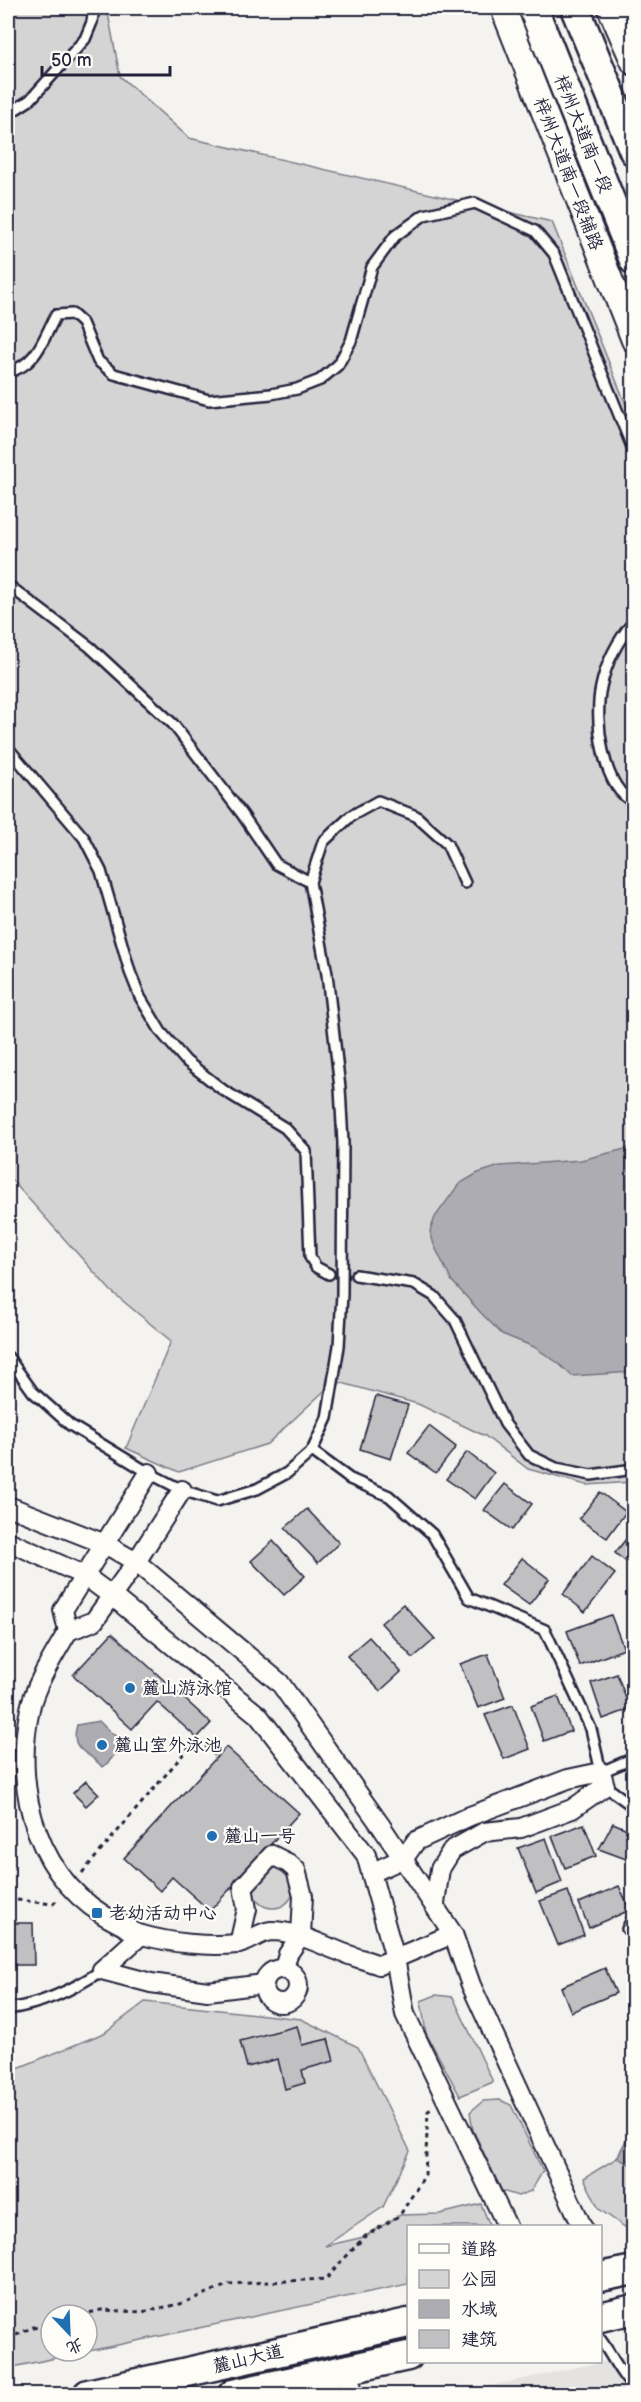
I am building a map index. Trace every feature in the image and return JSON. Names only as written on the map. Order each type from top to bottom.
[{"type":"highway","name":"梓州大道南一段","points":[[533,8],[633,260]]},
{"type":"highway","points":[[575,8],[633,152]]},
{"type":"highway","points":[[602,2277],[633,2270]]},
{"type":"highway","points":[[602,2317],[633,2309]]},
{"type":"highway","name":"麓山大道","points":[[88,2394],[407,2323]]},
{"type":"highway","name":"麓山大道","points":[[233,2394],[350,2382],[407,2356]]},
{"type":"main road","name":"梓州大道南一段辅路","points":[[503,8],[633,340]]},
{"type":"main road","points":[[610,8],[633,63]]},
{"type":"street","points":[[149,1473],[63,1610],[68,1631],[30,1707],[25,1746],[25,1788],[34,1825],[53,1865],[70,1888],[98,1913],[141,1935],[188,1943],[239,1944],[269,1931],[301,1935],[338,1952],[379,1965],[453,1934]]},
{"type":"street","points":[[68,1631],[94,1621],[136,1562],[182,1490]]},
{"type":"street","points":[[8,1506],[105,1544],[136,1562],[280,1683],[404,1858],[453,1934],[471,1985],[582,2225]]},
{"type":"street","points":[[8,1541],[85,1576],[258,1715],[366,1855],[396,1958],[405,2014],[507,2225]]},
{"type":"street","points":[[371,1873],[404,1858],[416,1841],[470,1816],[568,1779],[603,1779]]},
{"type":"street","points":[[435,1904],[440,1869],[452,1850],[484,1832],[521,1828],[572,1809],[603,1779]]},
{"type":"street","points":[[528,1794],[538,1804],[536,1822]]},
{"type":"street","points":[[239,1944],[247,1909],[243,1887],[272,1855],[296,1870],[303,1896],[301,1935],[288,1954],[284,1969]]},
{"type":"street","points":[[102,1970],[141,1935]]},
{"type":"street","points":[[284,1969],[294,1974],[298,1990],[291,2000],[275,2002],[267,1995],[264,1984],[272,1971],[284,1969]]},
{"type":"street","points":[[102,1970],[151,1983],[208,1991],[264,1984]]},
{"type":"lane","points":[[8,114],[30,100],[85,39],[92,22],[94,8]]},
{"type":"lane","points":[[8,372],[20,369],[33,359],[56,315],[72,314],[82,323],[98,361],[114,374],[209,400],[297,389],[320,380],[338,365],[351,341],[372,267],[395,236],[424,214],[475,203],[535,231],[555,255],[633,452]]},
{"type":"lane","points":[[8,585],[90,647],[173,724],[242,814],[276,864],[310,882]]},
{"type":"lane","points":[[633,621],[611,656],[600,688],[600,727],[604,759],[624,798],[633,802]]},
{"type":"lane","points":[[8,748],[84,837],[101,871],[137,989],[161,1032],[186,1061],[223,1090],[285,1128],[306,1151],[310,1257],[316,1267],[329,1274]]},
{"type":"lane","points":[[8,1357],[33,1392],[70,1425],[149,1473],[182,1490],[217,1501],[267,1484],[287,1473],[312,1451],[327,1418],[339,1346],[342,1294],[343,1143],[340,1088],[327,975],[310,882],[323,842],[351,816],[378,801],[416,816],[447,844],[465,883]]},
{"type":"lane","points":[[356,1275],[414,1284],[434,1296],[455,1320],[505,1424],[529,1455],[556,1468],[591,1475],[633,1469]]},
{"type":"lane","points":[[312,1451],[350,1479],[389,1496],[432,1534],[469,1598],[545,1630],[591,1729],[603,1779],[633,1807]]},
{"type":"lane","points":[[603,1779],[633,1758]]},
{"type":"lane","points":[[627,1929],[633,1916]]},
{"type":"lane","points":[[8,2009],[30,2006],[58,1996],[81,1985],[102,1970]]},
{"type":"lane","points":[[602,2342],[626,2381],[633,2388]]},
{"type":"path","points":[[8,1899],[53,1904],[70,1888],[197,1738],[217,1757]]},
{"type":"path","points":[[99,2310],[142,2312],[180,2304],[231,2284],[326,2279],[364,2237],[400,2215],[425,2175],[428,2111],[448,2104]]},
{"type":"path","points":[[8,2339],[39,2326]]},
{"type":"shaded area","points":[[633,2355],[633,2394],[453,2394],[602,2363]]},
{"type":"green space","points":[[8,8],[107,8],[120,76],[189,138],[552,222],[633,422],[633,1482],[586,1485],[528,1469],[485,1436],[418,1404],[335,1381],[267,1444],[179,1472],[126,1448],[171,1341],[111,1291],[8,1176]]},
{"type":"green space","points":[[273,1866],[288,1872],[294,1887],[288,1902],[273,1908],[258,1902],[252,1887],[258,1872]]},
{"type":"green space","points":[[436,1995],[453,1997],[493,2082],[460,2096],[426,2033],[421,2001]]},
{"type":"green space","points":[[145,2002],[301,2019],[358,2047],[410,2151],[383,2207],[325,2246],[364,2237],[400,2215],[440,2214],[481,2204],[490,2225],[407,2225],[407,2284],[99,2349],[99,2303],[39,2303],[39,2361],[8,2368],[8,2072],[104,2033]]},
{"type":"green space","points":[[500,2100],[511,2105],[543,2171],[531,2191],[518,2196],[502,2191],[473,2130],[470,2112],[483,2101]]},
{"type":"green space","points":[[633,2127],[632,2232],[599,2209],[584,2178],[617,2158]]},
{"type":"water","points":[[633,1147],[633,1372],[572,1376],[558,1363],[534,1347],[502,1334],[481,1313],[451,1280],[434,1245],[430,1231],[435,1217],[459,1184],[478,1173],[500,1166],[581,1160]]},
{"type":"water","name":"麓山室外泳池","points":[[99,1721],[111,1733],[129,1743],[126,1751],[115,1754],[102,1767],[81,1750],[75,1734],[77,1725]]},
{"type":"water","points":[[633,2127],[633,2166],[617,2158]]},
{"type":"building","points":[[376,1396],[408,1405],[391,1459],[360,1449]]},
{"type":"building","points":[[429,1426],[456,1447],[436,1473],[408,1453]]},
{"type":"building","points":[[467,1452],[494,1473],[475,1499],[446,1479]]},
{"type":"building","points":[[505,1484],[532,1504],[512,1530],[484,1510]]},
{"type":"building","points":[[600,1492],[626,1512],[607,1538],[579,1519]]},
{"type":"building","points":[[307,1509],[339,1543],[318,1563],[285,1528]]},
{"type":"building","points":[[634,1529],[634,1568],[615,1553]]},
{"type":"building","points":[[273,1541],[305,1576],[284,1595],[251,1561]]},
{"type":"building","points":[[592,1556],[615,1574],[585,1612],[563,1594]]},
{"type":"building","points":[[522,1558],[549,1579],[529,1605],[501,1585]]},
{"type":"building","points":[[403,1604],[435,1639],[413,1658],[381,1623]]},
{"type":"building","points":[[611,1615],[624,1649],[580,1666],[567,1631]]},
{"type":"building","name":"麓山游泳馆","points":[[112,1633],[211,1723],[197,1738],[157,1702],[132,1729],[73,1675]]},
{"type":"building","points":[[369,1637],[401,1672],[380,1691],[347,1656]]},
{"type":"building","points":[[488,1654],[505,1698],[478,1708],[460,1664]]},
{"type":"building","points":[[634,1657],[634,1678],[626,1660]]},
{"type":"building","points":[[617,1674],[630,1709],[603,1719],[591,1683]]},
{"type":"building","points":[[558,1696],[571,1731],[544,1741],[531,1706]]},
{"type":"building","points":[[513,1705],[530,1749],[504,1759],[485,1715]]},
{"type":"building","name":"麓山一号","points":[[226,1747],[299,1813],[210,1911],[172,1877],[160,1891],[124,1858]]},
{"type":"building","points":[[86,1781],[99,1794],[86,1806],[73,1793]]},
{"type":"building","points":[[613,1823],[634,1832],[634,1862],[599,1849]]},
{"type":"building","points":[[584,1824],[596,1856],[565,1868],[552,1836]]},
{"type":"building","points":[[546,1838],[562,1882],[536,1893],[518,1848]]},
{"type":"building","points":[[619,1886],[630,1910],[589,1928],[579,1903]]},
{"type":"building","points":[[568,1891],[584,1935],[558,1945],[540,1901]]},
{"type":"building","points":[[8,1923],[33,1923],[34,1965],[8,1965]]},
{"type":"building","points":[[605,1968],[616,1993],[571,2012],[561,1987]]},
{"type":"building","points":[[297,2026],[302,2045],[328,2039],[334,2061],[302,2070],[305,2083],[285,2089],[278,2059],[247,2067],[240,2041]]},
{"type":"place","name":"麓山游泳馆","points":[[130,1688]]},
{"type":"place","name":"麓山室外泳池","points":[[102,1745]]},
{"type":"place","name":"麓山一号","points":[[212,1836]]},
{"type":"place","name":"老幼活动中心","points":[[97,1913]]}]
